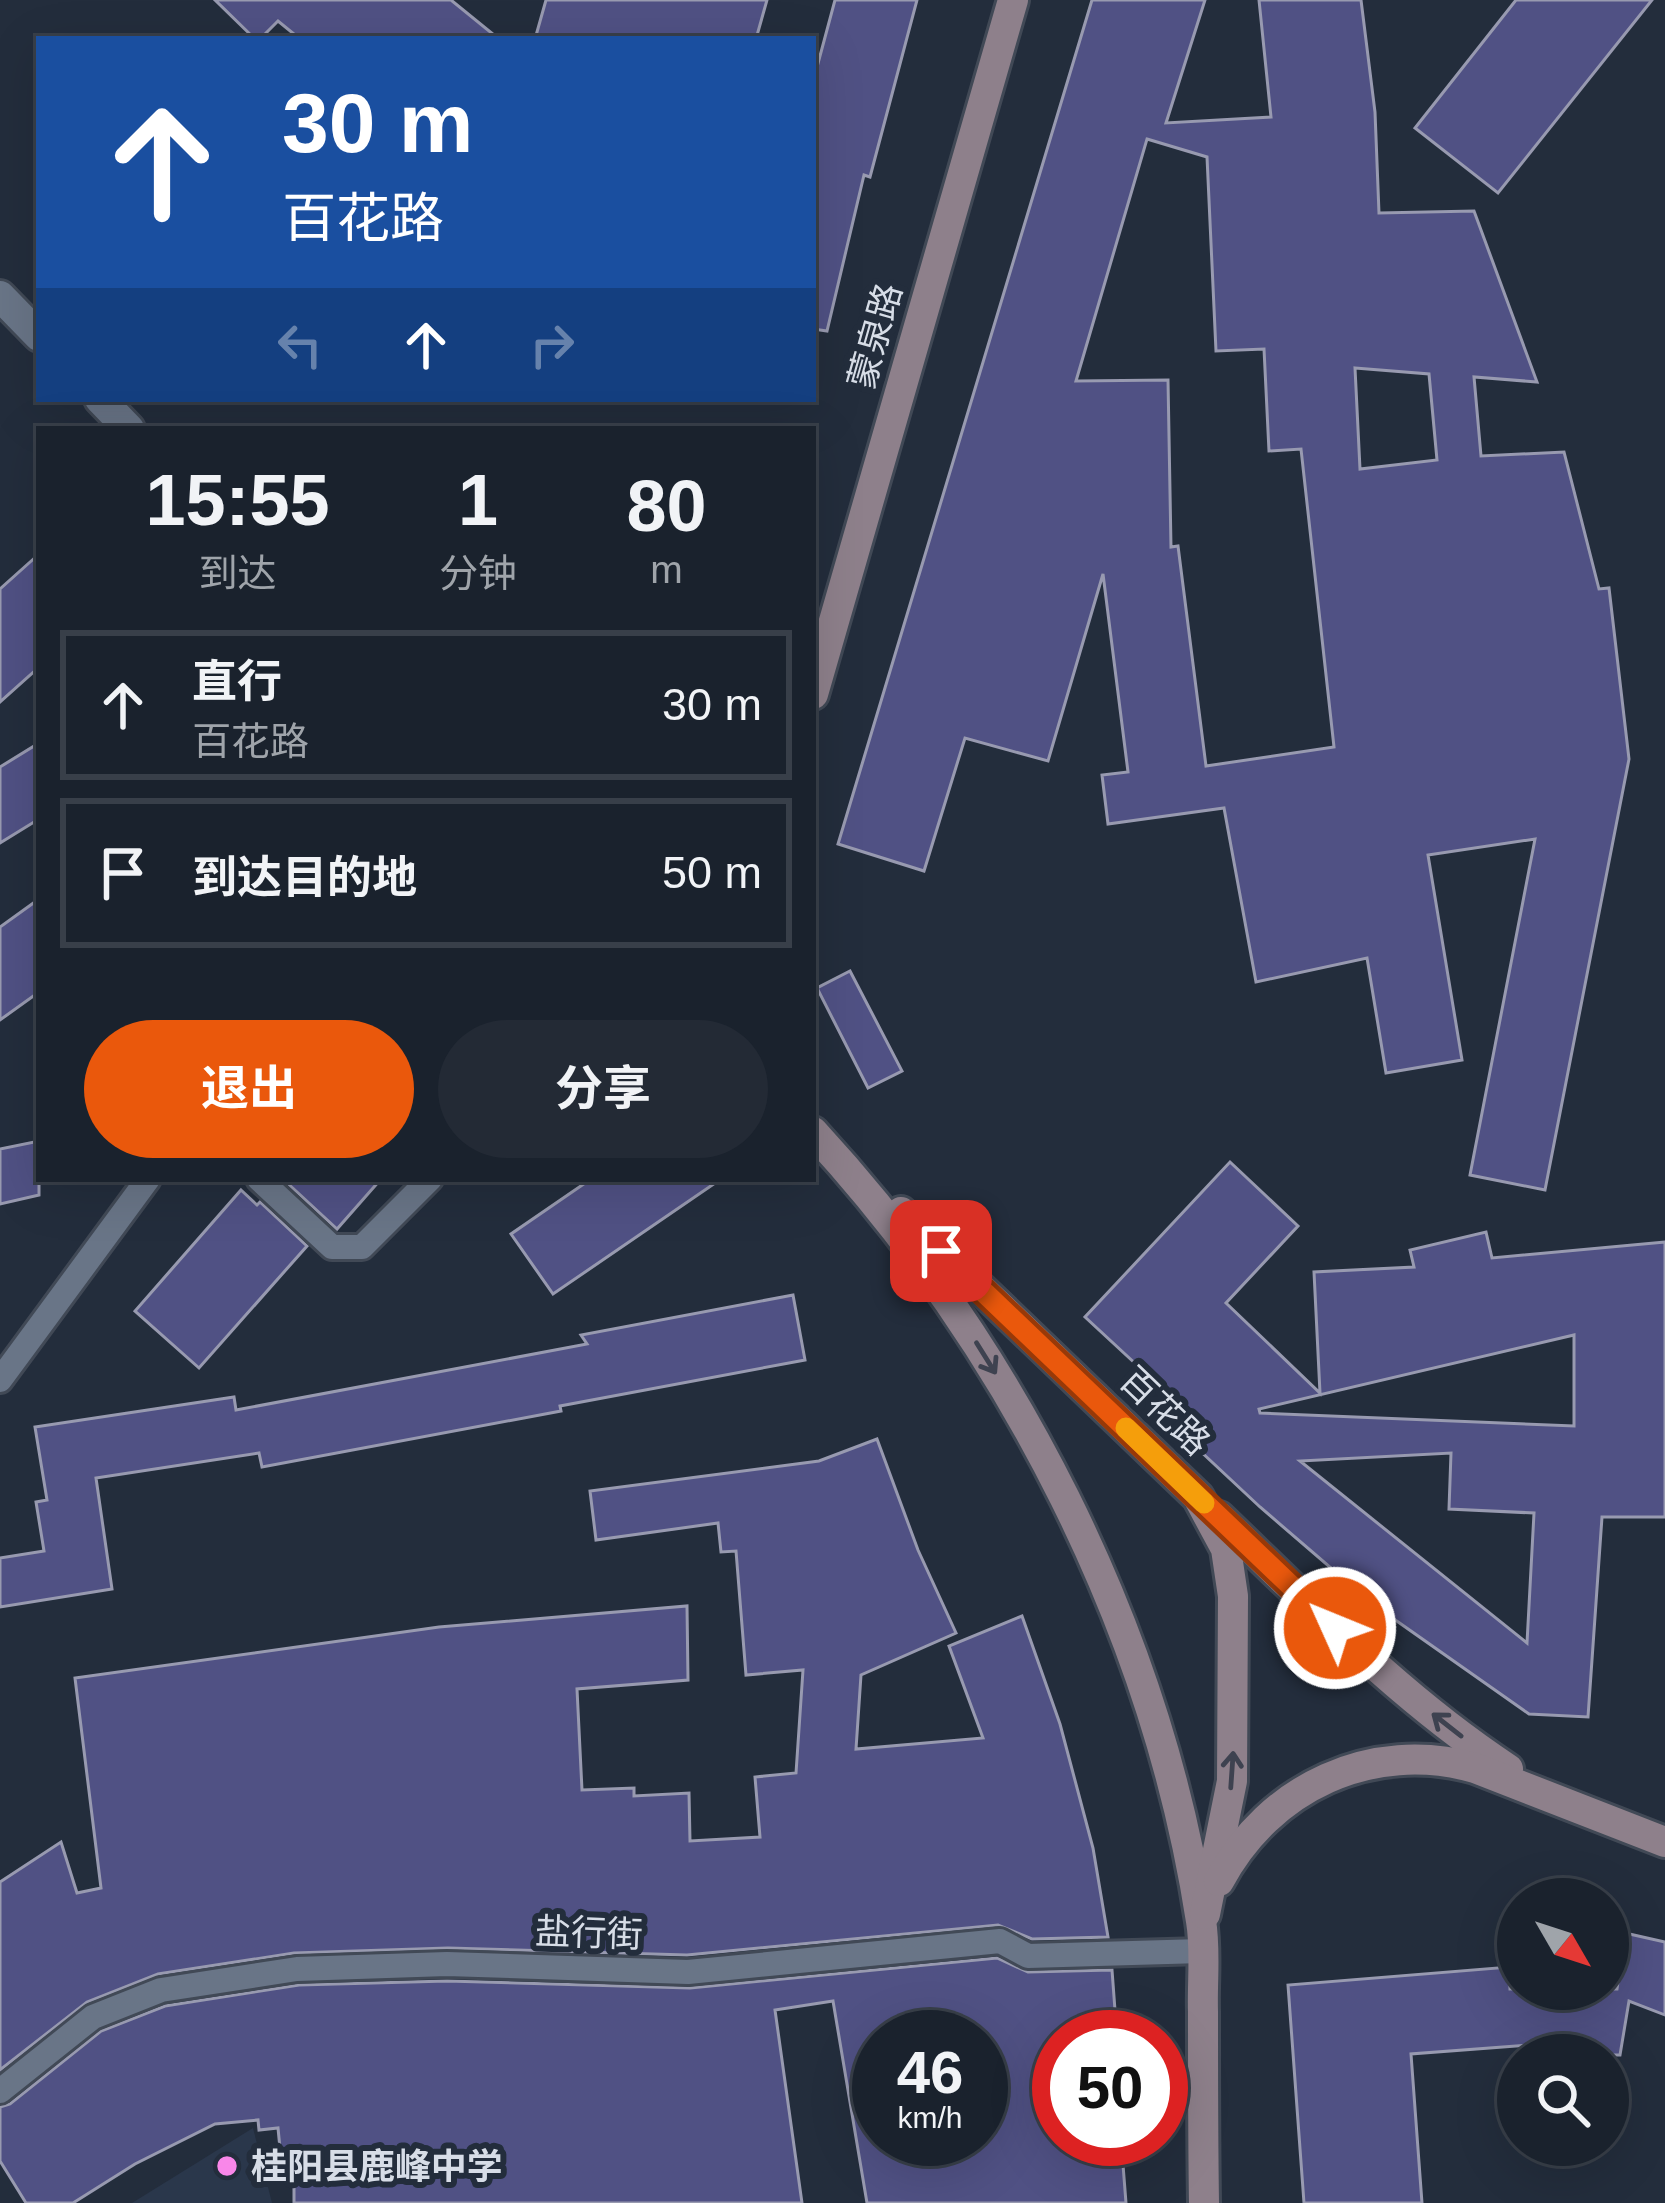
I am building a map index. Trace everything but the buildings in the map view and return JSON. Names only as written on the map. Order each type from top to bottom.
[{"type":"main road","name":"蒙泉路","points":[[816,684],[1013,0]]},
{"type":"main road","name":"百花路","points":[[816,1133],[1198,1497],[1226,1549],[1233,1596],[1232,1781],[1202,1938],[1204,2203]]},
{"type":"main road","name":"百花路","points":[[816,1134],[904,1239],[959,1316],[1056,1480],[1105,1589],[1160,1744],[1202,1938]]},
{"type":"main road","points":[[1198,1497],[1410,1697],[1543,1792]]},
{"type":"main road","points":[[1202,1938],[1220,1878],[1273,1810],[1334,1773],[1406,1758],[1443,1759],[1543,1792],[1665,1842]]},
{"type":"street","points":[[0,296],[36,333]]},
{"type":"street","points":[[103,402],[126,426]]},
{"type":"lane","points":[[0,1379],[146,1182]]},
{"type":"lane","points":[[262,1182],[332,1247],[362,1247],[427,1182]]},
{"type":"lane","name":"盐行街","points":[[0,2091],[93,2018],[144,1996],[298,1969],[447,1964],[688,1972],[1000,1941],[1028,1956],[1202,1938]]},
{"type":"shaded area","name":"桂阳县鹿峰中学","points":[[253,2128],[272,2203],[132,2203]]},
{"type":"slow traffic","points":[[1126,1428],[1204,1503]]},
{"type":"place","name":"桂阳县鹿峰中学","points":[[227,2166]]},
{"type":"route","points":[[941,1251],[1335,1628]]}]
